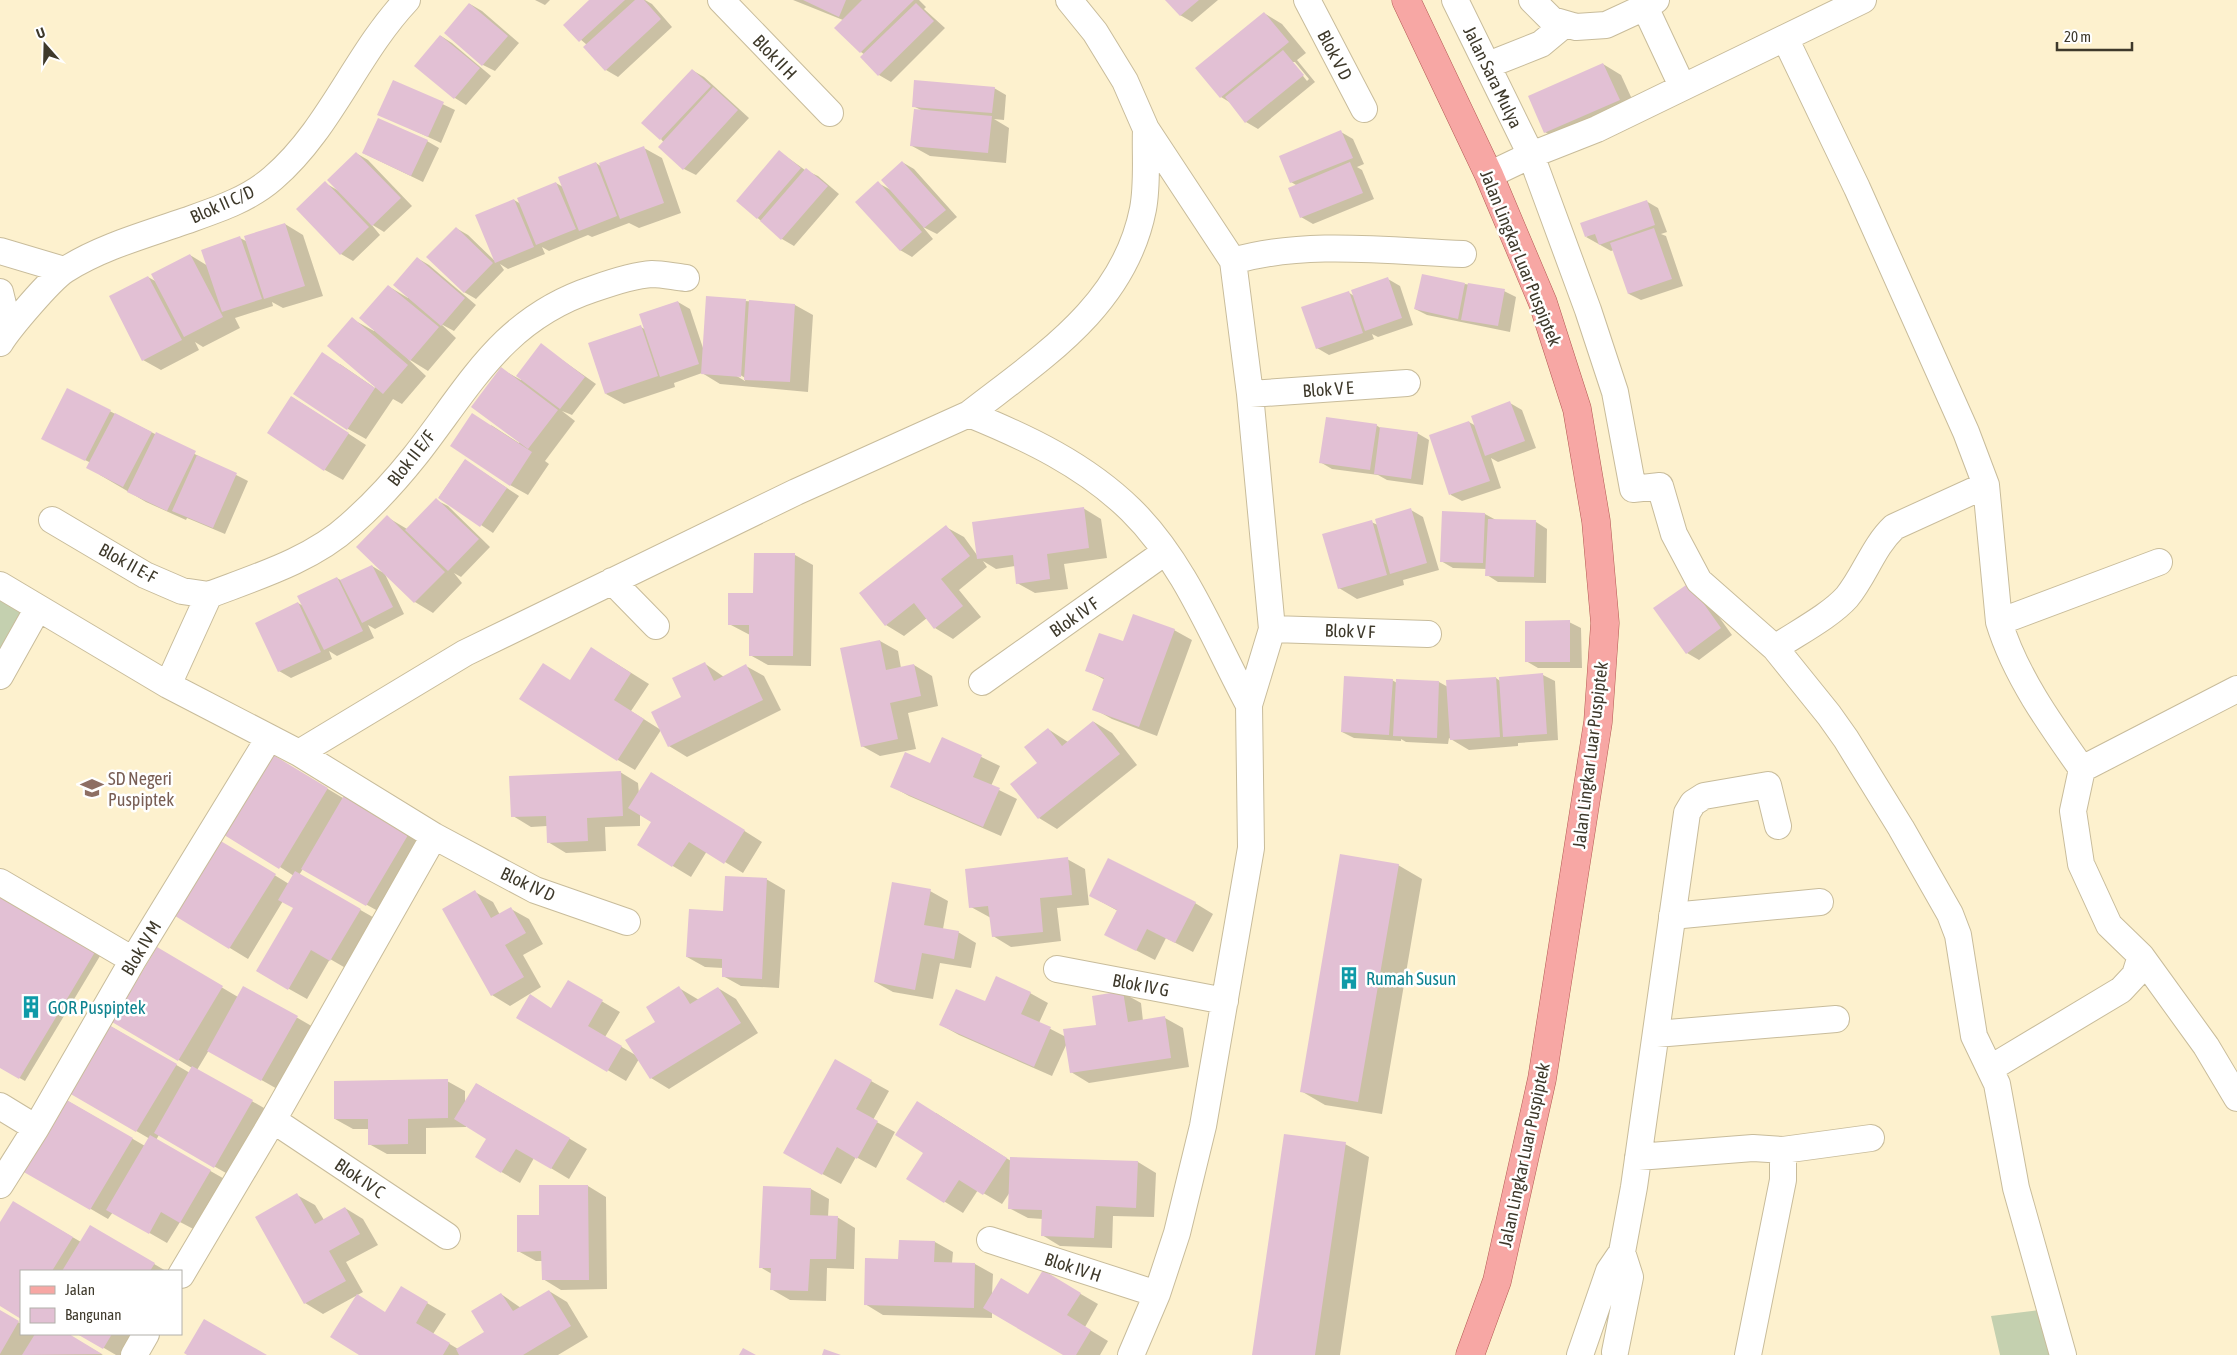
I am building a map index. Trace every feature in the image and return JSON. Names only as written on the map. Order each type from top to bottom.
[{"type":"main road","name":"Jalan Lingkar Luar Puspiptek","points":[[1406,0],[1489,175],[1543,303],[1577,409],[1596,520],[1605,623],[1598,722],[1542,1079],[1497,1281],[1470,1355]]},
{"type":"street","name":"Blok II C/D","points":[[4,336],[64,270],[127,241],[223,208],[248,196],[272,179],[298,154],[367,55],[387,22],[408,0]]},
{"type":"street","name":"Blok II H","points":[[721,0],[830,113]]},
{"type":"street","points":[[1069,0],[1095,32],[1125,81],[1146,129],[1232,261],[1250,394],[1272,628],[1249,705],[1251,848],[1203,1126],[1177,1234],[1157,1294],[1131,1355]]},
{"type":"street","name":"Blok V D","points":[[1307,0],[1364,109]]},
{"type":"street","name":"Jalan Sara Mulya","points":[[1455,0],[1531,155],[1588,310],[1615,392],[1633,490],[1660,486],[1674,534],[1699,581],[1775,648]]},
{"type":"street","points":[[1532,0],[1552,20],[1576,27],[1606,25],[1651,3],[1682,86]]},
{"type":"street","points":[[1489,175],[1531,155],[1597,129],[1682,86],[1863,0]]},
{"type":"street","points":[[1488,65],[1541,44],[1566,24]]},
{"type":"street","points":[[1786,38],[1857,188],[1966,432],[1986,485],[1999,622],[2014,662],[2056,732],[2082,769],[2073,811],[2081,864],[2108,925],[2141,956],[2206,1046],[2237,1098]]},
{"type":"street","points":[[299,753],[465,653],[796,492],[968,414],[1056,344],[1100,302],[1118,278],[1133,247],[1144,207],[1146,129]]},
{"type":"street","points":[[1232,261],[1251,256],[1333,248],[1463,254]]},
{"type":"street","points":[[0,251],[64,270]]},
{"type":"street","name":"Blok II E/F","points":[[209,595],[259,576],[321,548],[349,527],[380,497],[415,456],[489,357],[516,330],[544,311],[573,295],[651,274],[686,278]]},
{"type":"street","points":[[0,292],[4,336]]},
{"type":"street","name":"Blok V E","points":[[1250,394],[1407,382]]},
{"type":"street","points":[[968,414],[1024,437],[1056,453],[1101,485],[1132,512],[1165,552],[1190,591],[1249,705]]},
{"type":"street","points":[[1986,485],[1894,527],[1882,537],[1847,596],[1836,606],[1775,648],[1846,739],[1950,914],[1958,935],[1974,1036],[1991,1068],[1997,1084],[2016,1188],[2063,1355]]},
{"type":"street","name":"Blok II E-F","points":[[52,520],[145,574],[182,591],[209,595]]},
{"type":"street","name":"Blok IV F","points":[[982,682],[1165,552]]},
{"type":"street","points":[[1999,622],[2159,562]]},
{"type":"street","points":[[612,581],[656,626]]},
{"type":"street","name":"Blok IV D","points":[[0,585],[168,685],[299,753],[434,836],[535,890],[627,922]]},
{"type":"street","points":[[168,685],[209,595]]},
{"type":"street","points":[[0,676],[38,608]]},
{"type":"street","name":"Blok V F","points":[[1272,628],[1428,634]]},
{"type":"street","points":[[2082,769],[2237,688]]},
{"type":"street","name":"Blok IV M","points":[[0,1185],[36,1128],[133,960],[269,738]]},
{"type":"street","points":[[1622,1252],[1630,1276],[1620,1354],[1582,1349],[1608,1271],[1622,1252],[1638,1157],[1687,813],[1694,803],[1704,796],[1768,785],[1778,826]]},
{"type":"street","points":[[182,1273],[273,1120],[434,836]]},
{"type":"street","points":[[0,882],[133,960]]},
{"type":"street","points":[[1672,916],[1820,902]]},
{"type":"street","points":[[1991,1068],[2120,990],[2135,975],[2141,956]]},
{"type":"street","name":"Blok IV G","points":[[1057,969],[1225,1001]]},
{"type":"street","points":[[1656,1034],[1836,1019]]},
{"type":"street","points":[[0,1106],[36,1128]]},
{"type":"street","name":"Blok IV C","points":[[273,1120],[447,1236]]},
{"type":"street","points":[[1638,1157],[1753,1148],[1783,1150],[1871,1138]]},
{"type":"street","points":[[1748,1355],[1783,1180],[1783,1150]]},
{"type":"street","name":"Blok IV H","points":[[990,1240],[1157,1294]]},
{"type":"street","points":[[134,1355],[145,1335]]},
{"type":"green space","points":[[0,597],[28,614],[0,661]]},
{"type":"green space","points":[[2039,1310],[2051,1355],[2000,1355],[1991,1316]]},
{"type":"building","points":[[589,0],[625,0],[579,42],[563,25]]},
{"type":"building","points":[[635,0],[644,0],[661,19],[605,71],[583,47]]},
{"type":"building","points":[[803,0],[846,0],[839,17]]},
{"type":"building","points":[[862,0],[914,0],[860,53],[834,28]]},
{"type":"building","points":[[1165,0],[1199,0],[1180,16]]},
{"type":"building","points":[[469,3],[508,36],[482,66],[444,33]]},
{"type":"building","points":[[916,3],[934,21],[878,76],[860,57]]},
{"type":"building","points":[[1264,12],[1289,42],[1220,98],[1195,68]]},
{"type":"building","points":[[440,35],[480,68],[454,99],[414,66]]},
{"type":"building","points":[[1283,50],[1304,75],[1245,123],[1225,97]]},
{"type":"building","points":[[1603,63],[1620,100],[1544,133],[1528,96]]},
{"type":"building","points":[[692,69],[711,86],[660,140],[641,123]]},
{"type":"building","points":[[393,80],[444,102],[428,137],[377,115]]},
{"type":"building","points":[[914,80],[995,87],[992,113],[912,107]]},
{"type":"building","points":[[713,87],[738,110],[683,170],[658,147]]},
{"type":"building","points":[[914,109],[992,116],[988,153],[910,146]]},
{"type":"building","points":[[378,118],[428,140],[411,176],[362,153]]},
{"type":"building","points":[[1341,130],[1353,158],[1290,183],[1279,156]]},
{"type":"building","points":[[644,146],[664,203],[620,219],[599,163]]},
{"type":"building","points":[[779,150],[801,168],[757,219],[736,201]]},
{"type":"building","points":[[356,152],[401,198],[372,226],[327,180]]},
{"type":"building","points":[[902,161],[946,210],[924,228],[881,180]]},
{"type":"building","points":[[596,162],[617,216],[579,231],[558,177]]},
{"type":"building","points":[[1350,162],[1363,193],[1300,218],[1288,188]]},
{"type":"building","points":[[806,168],[828,186],[781,240],[760,221]]},
{"type":"building","points":[[325,181],[369,227],[340,255],[296,209]]},
{"type":"building","points":[[878,181],[922,232],[900,251],[855,202]]},
{"type":"building","points":[[556,182],[576,229],[536,245],[517,198]]},
{"type":"building","points":[[514,199],[534,247],[495,263],[475,215]]},
{"type":"building","points":[[1647,200],[1655,225],[1599,245],[1595,234],[1585,237],[1580,223]]},
{"type":"building","points":[[285,223],[305,286],[264,299],[244,236]]},
{"type":"building","points":[[456,227],[493,263],[464,293],[426,257]]},
{"type":"building","points":[[1654,228],[1672,279],[1628,294],[1610,243]]},
{"type":"building","points":[[240,236],[262,299],[222,312],[201,250]]},
{"type":"building","points":[[190,254],[223,317],[184,337],[151,274]]},
{"type":"building","points":[[417,257],[465,298],[441,326],[393,285]]},
{"type":"building","points":[[1422,274],[1465,283],[1458,319],[1414,309]]},
{"type":"building","points":[[148,276],[182,340],[142,361],[109,296]]},
{"type":"building","points":[[1388,277],[1402,318],[1365,331],[1351,290]]},
{"type":"building","points":[[1468,283],[1505,289],[1498,326],[1461,320]]},
{"type":"building","points":[[388,285],[439,327],[410,361],[359,318]]},
{"type":"building","points":[[1349,291],[1363,333],[1316,349],[1301,307]]},
{"type":"building","points":[[706,296],[746,299],[741,377],[701,374]]},
{"type":"building","points":[[749,300],[795,304],[790,382],[744,380]]},
{"type":"building","points":[[678,301],[699,364],[660,377],[639,314]]},
{"type":"building","points":[[352,317],[408,365],[383,394],[327,346]]},
{"type":"building","points":[[641,325],[658,376],[605,394],[588,343]]},
{"type":"building","points":[[541,343],[585,377],[560,409],[516,376]]},
{"type":"building","points":[[322,352],[375,388],[347,430],[293,394]]},
{"type":"building","points":[[501,367],[558,410],[528,449],[471,407]]},
{"type":"building","points":[[67,388],[111,410],[85,461],[41,439]]},
{"type":"building","points":[[291,396],[349,433],[324,471],[267,433]]},
{"type":"building","points":[[1510,401],[1525,441],[1485,456],[1471,416]]},
{"type":"building","points":[[115,413],[152,432],[123,487],[86,468]]},
{"type":"building","points":[[472,413],[532,452],[510,486],[450,446]]},
{"type":"building","points":[[1326,417],[1377,424],[1370,470],[1319,463]]},
{"type":"building","points":[[1469,421],[1490,481],[1449,495],[1429,435]]},
{"type":"building","points":[[1380,427],[1418,432],[1411,479],[1374,474]]},
{"type":"building","points":[[156,432],[196,451],[167,511],[127,492]]},
{"type":"building","points":[[197,455],[237,473],[213,528],[172,511]]},
{"type":"building","points":[[465,459],[507,488],[480,527],[438,498]]},
{"type":"building","points":[[436,498],[479,539],[448,571],[405,530]]},
{"type":"building","points":[[1084,507],[1089,548],[1047,554],[1050,579],[1016,584],[1013,555],[977,559],[972,522]]},
{"type":"building","points":[[1411,508],[1427,563],[1390,574],[1375,519]]},
{"type":"building","points":[[1442,511],[1485,513],[1483,563],[1440,562]]},
{"type":"building","points":[[387,515],[445,572],[414,603],[356,547]]},
{"type":"building","points":[[1488,519],[1536,520],[1534,577],[1485,576]]},
{"type":"building","points":[[1372,520],[1387,575],[1338,589],[1322,534]]},
{"type":"building","points":[[946,525],[970,556],[941,579],[963,606],[934,629],[914,603],[885,626],[859,593]]},
{"type":"building","points":[[754,553],[795,553],[793,656],[749,656],[749,625],[728,625],[728,593],[753,593]]},
{"type":"building","points":[[372,565],[393,607],[362,623],[340,580]]},
{"type":"building","points":[[337,577],[363,631],[324,650],[297,596]]},
{"type":"building","points":[[1689,583],[1721,628],[1686,654],[1653,608]]},
{"type":"building","points":[[298,602],[321,652],[278,672],[255,623]]},
{"type":"building","points":[[1133,614],[1175,629],[1139,727],[1092,710],[1104,678],[1085,671],[1099,633],[1123,641]]},
{"type":"building","points":[[1570,620],[1570,662],[1525,662],[1525,621]]},
{"type":"building","points":[[880,640],[886,670],[914,664],[921,696],[890,703],[898,739],[861,747],[840,648]]},
{"type":"building","points":[[591,647],[631,673],[614,700],[644,719],[617,761],[519,699],[543,663],[570,680]]},
{"type":"building","points":[[705,662],[714,681],[746,664],[763,700],[668,747],[651,712],[681,697],[672,678]]},
{"type":"building","points":[[1543,673],[1547,734],[1503,737],[1499,677]]},
{"type":"building","points":[[1344,676],[1393,679],[1389,735],[1341,732]]},
{"type":"building","points":[[1496,677],[1500,737],[1450,740],[1446,680]]},
{"type":"building","points":[[1396,679],[1439,681],[1437,738],[1393,736]]},
{"type":"building","points":[[1093,721],[1120,754],[1038,819],[1010,784],[1037,763],[1024,747],[1048,728],[1062,746]]},
{"type":"building","points":[[942,737],[982,755],[973,777],[1000,788],[983,827],[890,787],[905,752],[930,763]]},
{"type":"building","points":[[270,753],[328,788],[279,869],[221,833]]},
{"type":"building","points":[[621,771],[623,816],[587,818],[588,841],[547,843],[546,816],[511,817],[509,776]]},
{"type":"building","points":[[651,772],[745,830],[724,864],[689,842],[672,867],[637,845],[651,822],[628,808]]},
{"type":"building","points":[[346,792],[411,830],[366,906],[301,869]]},
{"type":"building","points":[[214,837],[276,874],[229,949],[167,911]]},
{"type":"building","name":"Rumah Susun","points":[[1340,854],[1399,864],[1358,1102],[1300,1092]]},
{"type":"building","points":[[1068,857],[1072,895],[1040,898],[1043,932],[992,937],[988,906],[969,908],[965,869]]},
{"type":"building","points":[[1108,858],[1196,902],[1175,943],[1147,929],[1136,951],[1104,935],[1117,910],[1089,896]]},
{"type":"building","points":[[295,871],[361,909],[330,961],[311,950],[288,990],[256,971],[293,908],[278,900]]},
{"type":"building","points":[[725,876],[767,878],[762,979],[722,977],[722,959],[686,957],[689,909],[723,911]]},
{"type":"building","points":[[892,882],[931,889],[924,925],[959,931],[954,959],[922,953],[915,990],[874,982]]},
{"type":"building","name":"GOR Puspiptek","points":[[0,888],[98,947],[19,1079],[0,1068]]},
{"type":"building","points":[[475,890],[491,918],[511,907],[526,933],[505,945],[524,977],[491,996],[442,909]]},
{"type":"building","points":[[157,947],[223,986],[178,1061],[112,1022]]},
{"type":"building","points":[[996,976],[1031,992],[1021,1014],[1051,1027],[1034,1067],[939,1025],[956,989],[985,1001]]},
{"type":"building","points":[[568,980],[603,1000],[588,1026],[622,1046],[607,1072],[516,1018],[530,994],[551,1008]]},
{"type":"building","points":[[243,986],[298,1016],[261,1081],[207,1051]]},
{"type":"building","points":[[679,986],[690,1004],[718,987],[741,1023],[650,1079],[625,1040],[655,1022],[646,1007]]},
{"type":"building","points":[[1123,991],[1128,1022],[1165,1016],[1171,1058],[1070,1073],[1063,1029],[1096,1025],[1092,996]]},
{"type":"building","points":[[109,1025],[177,1064],[136,1132],[69,1093]]},
{"type":"building","points":[[835,1059],[872,1080],[856,1109],[878,1121],[857,1159],[837,1147],[822,1175],[783,1153]]},
{"type":"building","points":[[192,1066],[253,1100],[214,1168],[154,1133]]},
{"type":"building","points":[[448,1079],[448,1118],[408,1119],[408,1144],[368,1145],[368,1119],[334,1119],[334,1081]]},
{"type":"building","points":[[476,1083],[570,1138],[551,1169],[516,1149],[501,1173],[475,1157],[486,1139],[454,1119]]},
{"type":"building","points":[[65,1099],[133,1138],[90,1210],[22,1171]]},
{"type":"building","points":[[917,1101],[1007,1158],[983,1195],[959,1180],[944,1203],[906,1179],[923,1153],[895,1135]]},
{"type":"building","points":[[1284,1134],[1346,1142],[1315,1355],[1252,1355]]},
{"type":"building","points":[[150,1135],[211,1170],[180,1223],[161,1212],[149,1234],[106,1210]]},
{"type":"building","points":[[1010,1157],[1138,1161],[1136,1208],[1096,1206],[1094,1238],[1041,1236],[1042,1210],[1008,1209]]},
{"type":"building","points":[[539,1185],[588,1185],[589,1280],[542,1280],[541,1251],[517,1252],[517,1215],[539,1215]]},
{"type":"building","points":[[763,1186],[811,1188],[810,1215],[838,1216],[836,1259],[810,1259],[808,1291],[770,1290],[771,1268],[759,1268]]},
{"type":"building","points":[[297,1193],[315,1224],[345,1207],[360,1234],[329,1251],[346,1281],[304,1304],[255,1217]]},
{"type":"building","points":[[13,1201],[73,1237],[53,1270],[20,1270],[20,1318],[0,1306],[0,1222]]},
{"type":"building","points":[[90,1225],[155,1263],[151,1270],[63,1270]]},
{"type":"building","points":[[899,1240],[935,1241],[934,1262],[975,1263],[974,1308],[864,1305],[865,1258],[898,1259]]},
{"type":"building","points":[[1043,1270],[1081,1293],[1067,1315],[1091,1330],[1076,1355],[1063,1355],[983,1308],[1001,1278],[1028,1294]]},
{"type":"building","points":[[401,1286],[428,1302],[416,1323],[450,1343],[443,1355],[359,1355],[330,1337],[357,1294],[385,1312]]},
{"type":"building","points":[[549,1290],[571,1326],[523,1355],[459,1355],[456,1349],[484,1332],[471,1311],[501,1293],[513,1311]]},
{"type":"building","points":[[0,1310],[19,1321],[0,1354]]},
{"type":"building","points":[[204,1319],[267,1355],[187,1355],[184,1353]]},
{"type":"building","points":[[34,1335],[71,1335],[102,1354],[22,1355]]},
{"type":"building","points":[[79,1335],[111,1335],[103,1349]]},
{"type":"building","points":[[743,1348],[756,1355],[739,1355]]},
{"type":"building","points":[[824,1349],[841,1355],[822,1355]]},
{"type":"place","name":"SD Negeri Puspiptek","points":[[92,788]]},
{"type":"place","name":"Rumah Susun","points":[[1349,978]]},
{"type":"place","name":"GOR Puspiptek","points":[[31,1007]]}]
